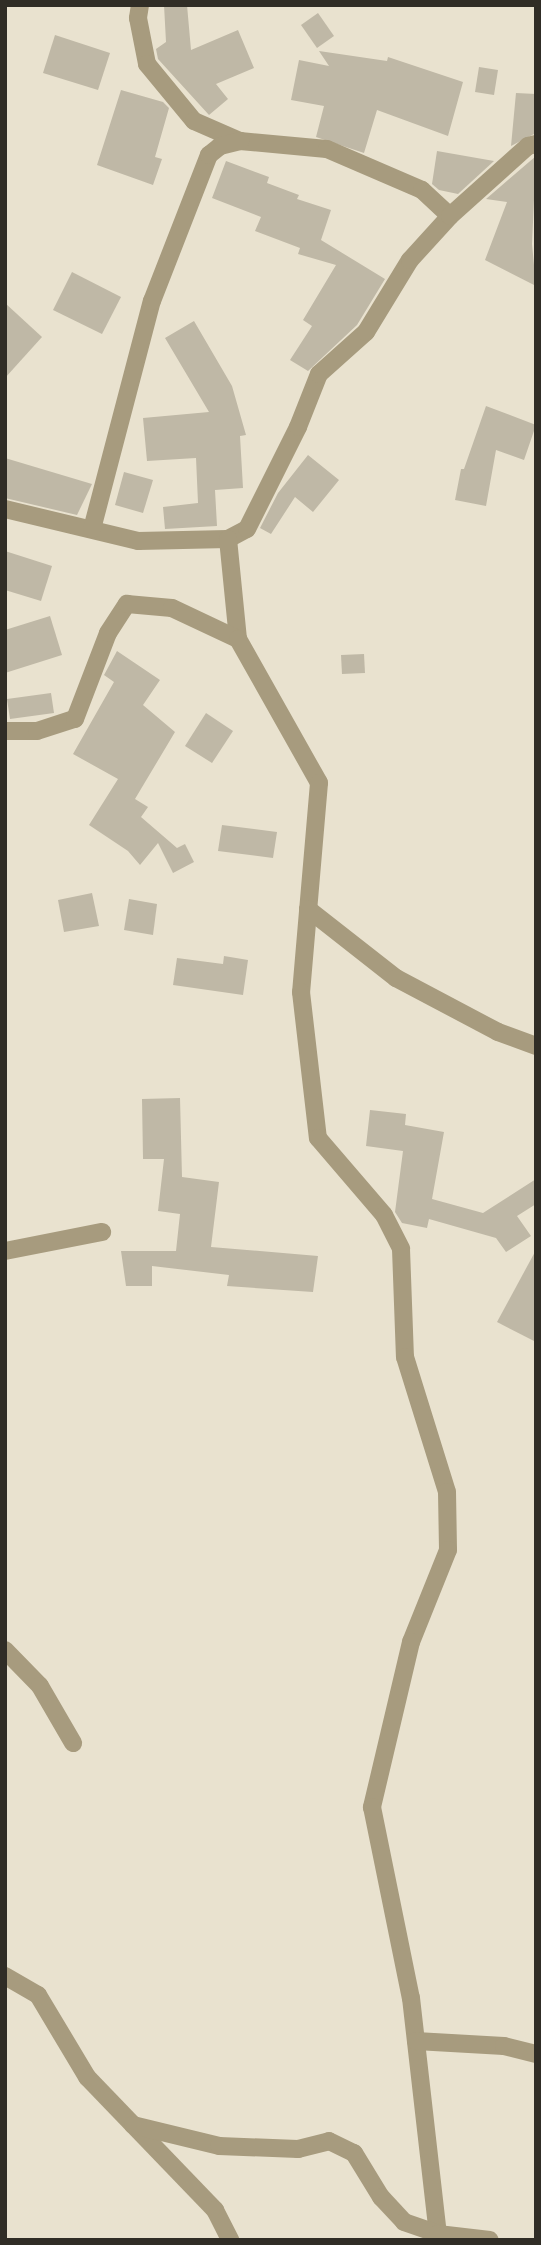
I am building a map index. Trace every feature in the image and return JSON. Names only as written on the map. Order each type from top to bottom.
[{"type":"street","points":[[140,5],[138,18],[147,64],[194,121],[240,141],[327,149],[422,190],[450,216]]},
{"type":"street","points":[[92,529],[152,302],[209,155],[220,146],[240,141]]},
{"type":"street","points":[[5,509],[138,541],[228,539],[247,529],[298,427],[318,374],[366,332],[411,260],[450,216],[528,146],[536,144]]},
{"type":"street","points":[[228,539],[238,639],[319,783],[301,992],[318,1138],[384,1215],[401,1249],[405,1357],[447,1492],[448,1550],[411,1642],[372,1807],[415,2041],[438,2234]]},
{"type":"street","points":[[5,731],[37,731],[75,719],[108,633],[127,604],[172,607],[238,639]]},
{"type":"street","points":[[308,909],[396,978],[498,1032],[536,1046]]},
{"type":"street","points":[[5,1251],[102,1232]]},
{"type":"street","points":[[5,1650],[40,1686],[73,1743]]},
{"type":"street","points":[[5,1976],[38,1995],[87,2077],[215,2210],[230,2240]]},
{"type":"street","points":[[415,2041],[504,2046],[536,2054]]},
{"type":"street","points":[[133,2125],[219,2146],[298,2149],[329,2141],[354,2153],[381,2197],[404,2222],[438,2234],[490,2240]]},
{"type":"building","points":[[164,5],[187,5],[191,50],[238,30],[254,68],[216,84],[228,99],[209,115],[158,59],[156,49],[166,42]]},
{"type":"building","points":[[318,13],[334,36],[317,48],[301,25]]},
{"type":"building","points":[[55,35],[110,53],[98,90],[43,73]]},
{"type":"building","points":[[319,51],[387,61],[388,57],[463,82],[448,136],[377,110],[364,153],[316,137],[324,106],[291,100],[299,60],[329,66]]},
{"type":"building","points":[[479,67],[498,70],[494,95],[475,92]]},
{"type":"building","points":[[121,90],[163,102],[169,108],[155,157],[162,159],[153,185],[97,165]]},
{"type":"building","points":[[516,93],[536,94],[536,133],[511,146]]},
{"type":"building","points":[[437,151],[494,161],[458,194],[439,190],[432,184]]},
{"type":"building","points":[[536,156],[532,244],[536,286],[485,260],[507,202],[486,199]]},
{"type":"building","points":[[226,161],[269,177],[267,183],[299,195],[297,199],[331,210],[321,240],[385,279],[357,325],[308,371],[290,360],[312,326],[303,320],[336,265],[298,254],[300,248],[255,231],[261,217],[212,198]]},
{"type":"building","points":[[72,272],[121,297],[102,334],[53,310]]},
{"type":"building","points":[[5,303],[42,337],[5,378]]},
{"type":"building","points":[[194,321],[232,386],[246,435],[240,436],[243,488],[215,490],[217,526],[165,529],[163,507],[198,503],[196,458],[147,461],[143,418],[209,412],[165,338]]},
{"type":"building","points":[[486,406],[536,425],[524,460],[496,450],[486,506],[455,500],[461,469],[464,469]]},
{"type":"building","points":[[308,455],[339,480],[313,512],[295,497],[271,534],[260,528],[278,493]]},
{"type":"building","points":[[5,458],[92,484],[77,515],[5,498]]},
{"type":"building","points":[[124,472],[153,480],[143,513],[115,505]]},
{"type":"building","points":[[5,551],[52,566],[41,601],[5,590]]},
{"type":"building","points":[[50,616],[62,655],[5,673],[5,630]]},
{"type":"building","points":[[117,651],[160,680],[143,705],[175,732],[135,799],[148,807],[141,817],[177,848],[185,844],[194,862],[173,873],[158,843],[140,865],[128,851],[89,825],[118,779],[73,754],[114,682],[104,675]]},
{"type":"building","points":[[364,654],[365,673],[342,674],[341,655]]},
{"type":"building","points":[[51,693],[54,713],[10,719],[7,699]]},
{"type":"building","points":[[206,713],[233,731],[212,763],[185,746]]},
{"type":"building","points":[[222,825],[277,832],[273,858],[218,851]]},
{"type":"building","points":[[92,893],[99,926],[64,932],[58,900]]},
{"type":"building","points":[[129,899],[157,904],[153,935],[124,930]]},
{"type":"building","points":[[224,956],[248,960],[243,995],[173,985],[177,958],[223,964]]},
{"type":"building","points":[[180,1098],[182,1177],[219,1182],[211,1247],[318,1256],[313,1292],[227,1286],[229,1275],[152,1266],[152,1286],[126,1286],[121,1251],[176,1251],[180,1214],[158,1211],[164,1159],[143,1159],[142,1099]]},
{"type":"building","points":[[370,1110],[406,1114],[405,1125],[444,1132],[432,1199],[483,1213],[536,1179],[536,1204],[517,1216],[531,1236],[506,1252],[496,1238],[429,1219],[427,1228],[402,1223],[395,1212],[403,1151],[366,1146]]},
{"type":"building","points":[[536,1250],[536,1342],[497,1322]]}]
